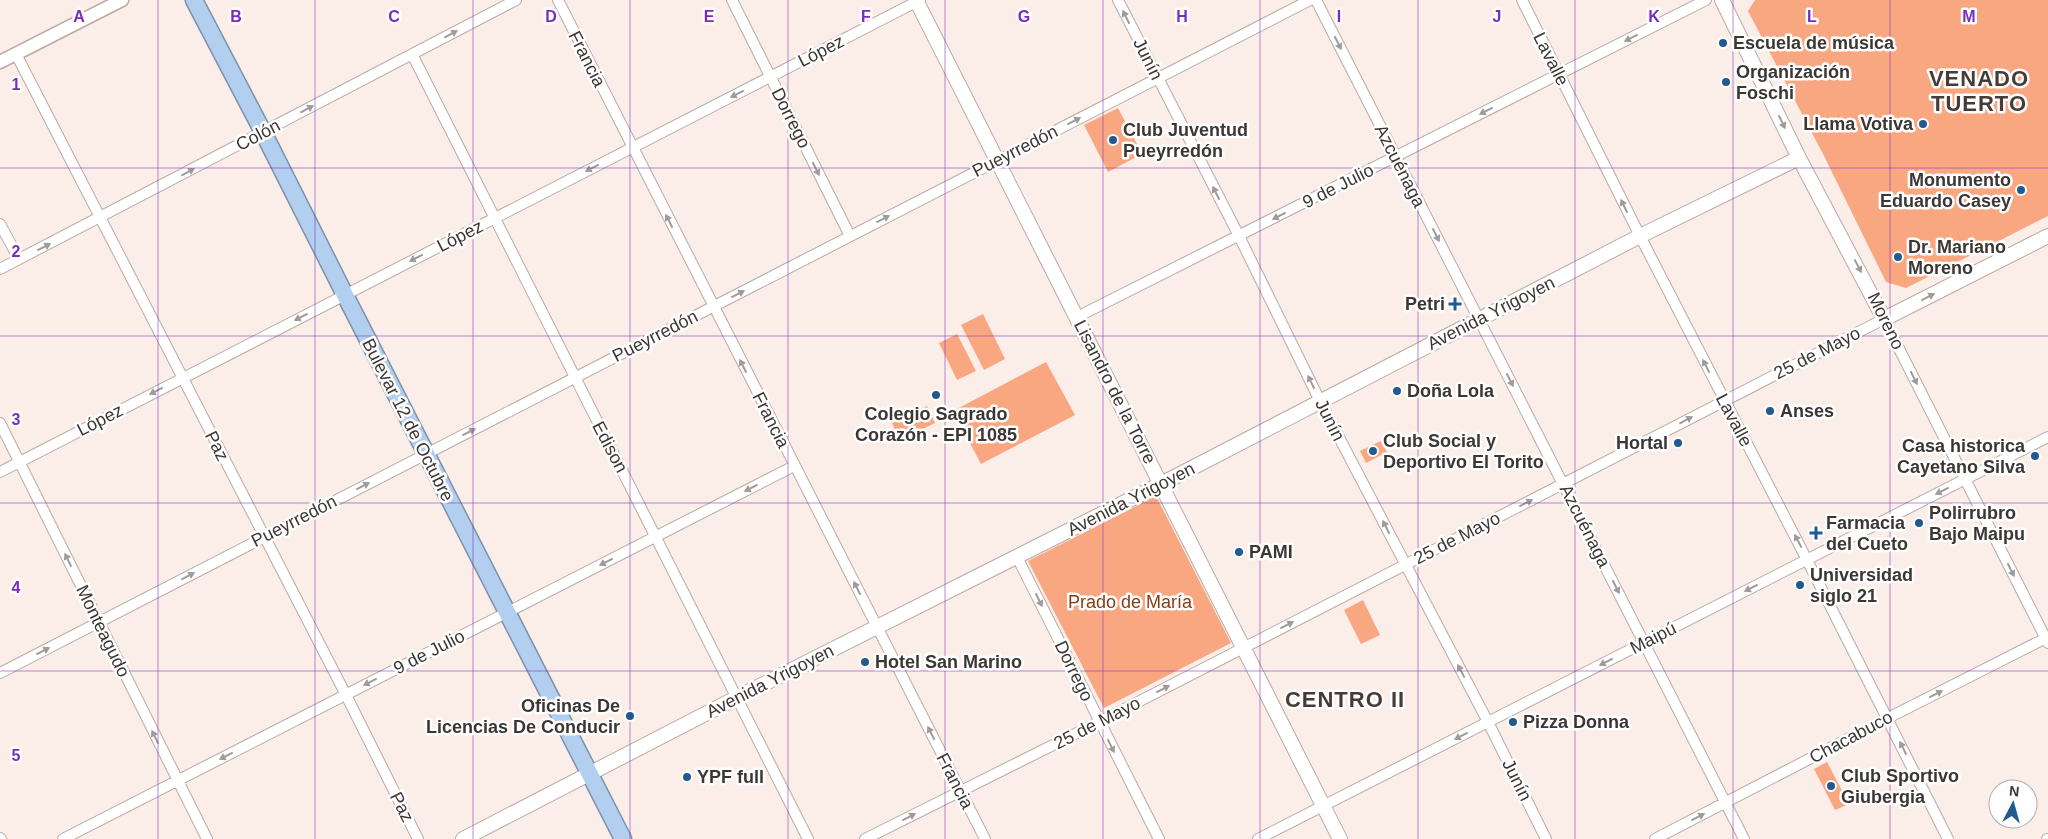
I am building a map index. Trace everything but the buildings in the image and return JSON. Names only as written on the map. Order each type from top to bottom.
[{"type":"highway","name":"Bulevar 12 de Octubre","points":[[194,0],[264,132],[345,295],[623,839]]},
{"type":"main road","name":"Moreno","points":[[1722,0],[1799,158],[1884,319]]},
{"type":"main road","name":"Lisandro de la Torre","points":[[918,1],[1340,839]]},
{"type":"main road","name":"Avenida Yrigoyen","points":[[463,839],[738,697],[1161,484],[1640,236],[1799,158]]},
{"type":"main road","name":"25 de Mayo","points":[[1884,319],[2048,236]]},
{"type":"street","points":[[0,62],[122,0]]},
{"type":"street","name":"Colón","points":[[0,268],[100,218],[516,0]]},
{"type":"street","name":"Francia","points":[[558,0],[985,839]]},
{"type":"street","name":"Dorrego","points":[[732,0],[850,236]]},
{"type":"street","name":"Junín","points":[[1118,0],[1239,236],[1320,401],[1488,722],[1546,839]]},
{"type":"street","name":"Pueyrredón","points":[[0,673],[1310,0]]},
{"type":"street","name":"Azcuénaga","points":[[1316,0],[1744,839]]},
{"type":"street","name":"Lavalle","points":[[1522,0],[1640,236],[1888,718],[1948,839]]},
{"type":"street","name":"9 de Julio","points":[[1078,317],[1706,0]]},
{"type":"street","name":"López","points":[[0,472],[918,1]]},
{"type":"street","name":"Paz","points":[[16,54],[346,695],[418,839]]},
{"type":"street","name":"Edison","points":[[412,54],[574,378],[657,536],[808,839]]},
{"type":"street","points":[[0,224],[19,259]]},
{"type":"street","name":"25 de Mayo","points":[[865,839],[1099,722],[1884,319]]},
{"type":"street","name":"Moreno","points":[[1884,319],[2047,640]]},
{"type":"street","name":"Monteagudo","points":[[0,423],[207,839]]},
{"type":"street","name":"Maipú","points":[[1258,839],[2048,437]]},
{"type":"street","name":"9 de Julio","points":[[63,839],[794,466]]},
{"type":"street","name":"Dorrego","points":[[1017,557],[1159,839]]},
{"type":"street","name":"Chacabuco","points":[[1655,839],[1888,718],[2047,640]]},
{"type":"green space","points":[[1755,0],[2048,0],[2048,216],[1906,288],[1886,282],[1823,154],[1748,11]]},
{"type":"green space","name":"Club Juventud Pueyrredón","points":[[1118,108],[1142,154],[1108,172],[1084,125]]},
{"type":"green space","points":[[983,314],[1005,359],[984,370],[961,325]]},
{"type":"green space","points":[[957,334],[976,371],[957,380],[939,343]]},
{"type":"green space","points":[[1046,362],[1075,415],[981,464],[953,411]]},
{"type":"green space","points":[[927,406],[935,423],[900,440],[892,423]]},
{"type":"green space","name":"Club Social y Deportivo El Torito","points":[[1381,441],[1387,452],[1366,463],[1360,451]]},
{"type":"green space","name":"Prado de María","points":[[1156,496],[1231,643],[1104,708],[1028,561]]},
{"type":"green space","points":[[1363,600],[1380,635],[1361,644],[1344,610]]},
{"type":"green space","name":"Club Sportivo Giubergia","points":[[1827,762],[1849,804],[1835,810],[1814,769]]},
{"type":"place","name":"Escuela de música","points":[[1723,43]]},
{"type":"place","name":"Organización Foschi","points":[[1726,82]]},
{"type":"place","name":"Llama Votiva","points":[[1923,124]]},
{"type":"place","name":"Club Juventud Pueyrredón","points":[[1113,140]]},
{"type":"place","name":"Monumento Eduardo Casey","points":[[2021,190]]},
{"type":"place","name":"Dr. Mariano Moreno","points":[[1898,257]]},
{"type":"place","name":"Petri","points":[[1455,304]]},
{"type":"place","name":"Doña Lola","points":[[1397,391]]},
{"type":"place","name":"Colegio Sagrado Corazón - EPI 1085","points":[[936,395]]},
{"type":"place","name":"Anses","points":[[1770,411]]},
{"type":"place","name":"Hortal","points":[[1678,443]]},
{"type":"place","name":"Club Social y Deportivo El Torito","points":[[1373,451]]},
{"type":"place","name":"Casa historica Cayetano Silva","points":[[2035,456]]},
{"type":"place","name":"Polirrubro Bajo Maipu","points":[[1919,523]]},
{"type":"place","name":"Farmacia del Cueto","points":[[1816,533]]},
{"type":"place","name":"PAMI","points":[[1239,552]]},
{"type":"place","name":"Universidad siglo 21","points":[[1800,585]]},
{"type":"place","name":"Hotel San Marino","points":[[865,662]]},
{"type":"place","name":"Oficinas De Licencias De Conducir","points":[[630,716]]},
{"type":"place","name":"Pizza Donna","points":[[1513,722]]},
{"type":"place","name":"YPF full","points":[[687,777]]},
{"type":"place","name":"Club Sportivo Giubergia","points":[[1831,786]]},
{"type":"district","name":"VENADO TUERTO","points":[[1979,90]]},
{"type":"district","name":"CENTRO II","points":[[1345,699]]}]
